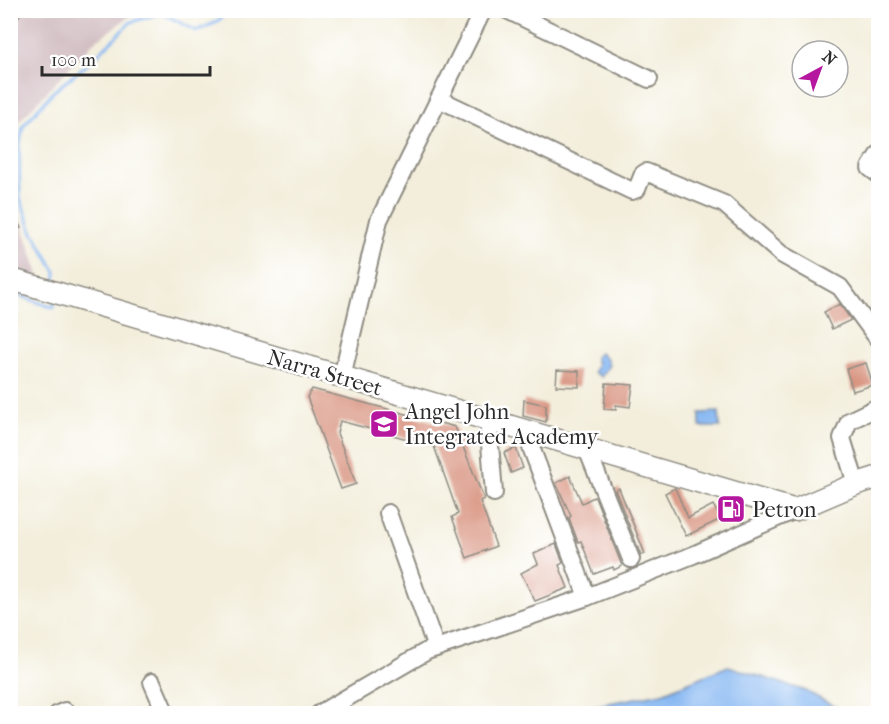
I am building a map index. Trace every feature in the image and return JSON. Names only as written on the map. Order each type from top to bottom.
[{"type":"main road","name":"Narra Street","points":[[10,279],[795,510]]},
{"type":"main road","points":[[795,510],[856,484],[879,477]]},
{"type":"street","points":[[342,377],[379,220],[483,10]]},
{"type":"street","points":[[507,10],[649,79]]},
{"type":"street","points":[[439,99],[632,192],[637,189],[646,172],[724,204],[782,254],[840,287],[879,339]]},
{"type":"street","points":[[879,155],[870,168],[879,174]]},
{"type":"street","points":[[856,484],[842,438],[849,421],[879,407]]},
{"type":"street","points":[[488,420],[494,493]]},
{"type":"street","points":[[525,431],[587,597]]},
{"type":"street","points":[[588,449],[631,559]]},
{"type":"street","points":[[319,714],[427,651],[587,597],[693,555],[795,510]]},
{"type":"street","points":[[388,513],[436,648]]},
{"type":"street","points":[[152,682],[166,714]]},
{"type":"shaded area","points":[[10,11],[137,11],[94,42],[21,119],[11,136],[11,190],[41,281],[11,272]]},
{"type":"water","points":[[600,353],[607,359],[609,366],[601,377],[594,372],[597,365],[595,357]]},
{"type":"water","points":[[719,412],[720,427],[700,427],[700,413]]},
{"type":"water","points":[[728,666],[806,691],[846,713],[563,713],[662,693]]},
{"type":"building","points":[[10,206],[21,228],[10,234]]},
{"type":"building","points":[[840,304],[851,320],[832,329],[824,312]]},
{"type":"building","points":[[866,363],[873,385],[853,391],[846,369]]},
{"type":"building","points":[[557,370],[579,371],[579,387],[556,386]]},
{"type":"building","points":[[606,383],[633,385],[630,407],[616,405],[616,410],[604,409]]},
{"type":"building","points":[[312,389],[455,427],[484,499],[480,501],[496,546],[467,558],[452,517],[458,514],[434,446],[340,421],[337,433],[356,484],[341,489],[307,397]]},
{"type":"building","points":[[524,400],[546,405],[546,422],[523,416]]},
{"type":"building","points":[[516,448],[523,468],[511,473],[504,453]]},
{"type":"building","points":[[570,476],[582,503],[594,497],[596,499],[622,566],[594,574],[581,541],[578,542],[569,518],[571,516],[556,483]]},
{"type":"building","points":[[619,488],[645,554],[641,555],[615,490]]},
{"type":"building","points":[[675,488],[688,518],[713,505],[721,519],[686,536],[665,493]]},
{"type":"building","points":[[556,544],[563,563],[559,565],[568,588],[535,601],[521,573],[538,564],[534,554]]},
{"type":"waterway","points":[[55,284],[56,272],[31,229],[20,198],[19,149],[23,126],[54,91],[89,63],[131,22],[162,13],[196,31],[215,23],[230,10]]},
{"type":"waterway","points":[[10,292],[54,308],[54,301]]},
{"type":"place","name":"Angel John Integrated Academy","points":[[384,424]]},
{"type":"place","name":"Petron","points":[[731,509]]}]
